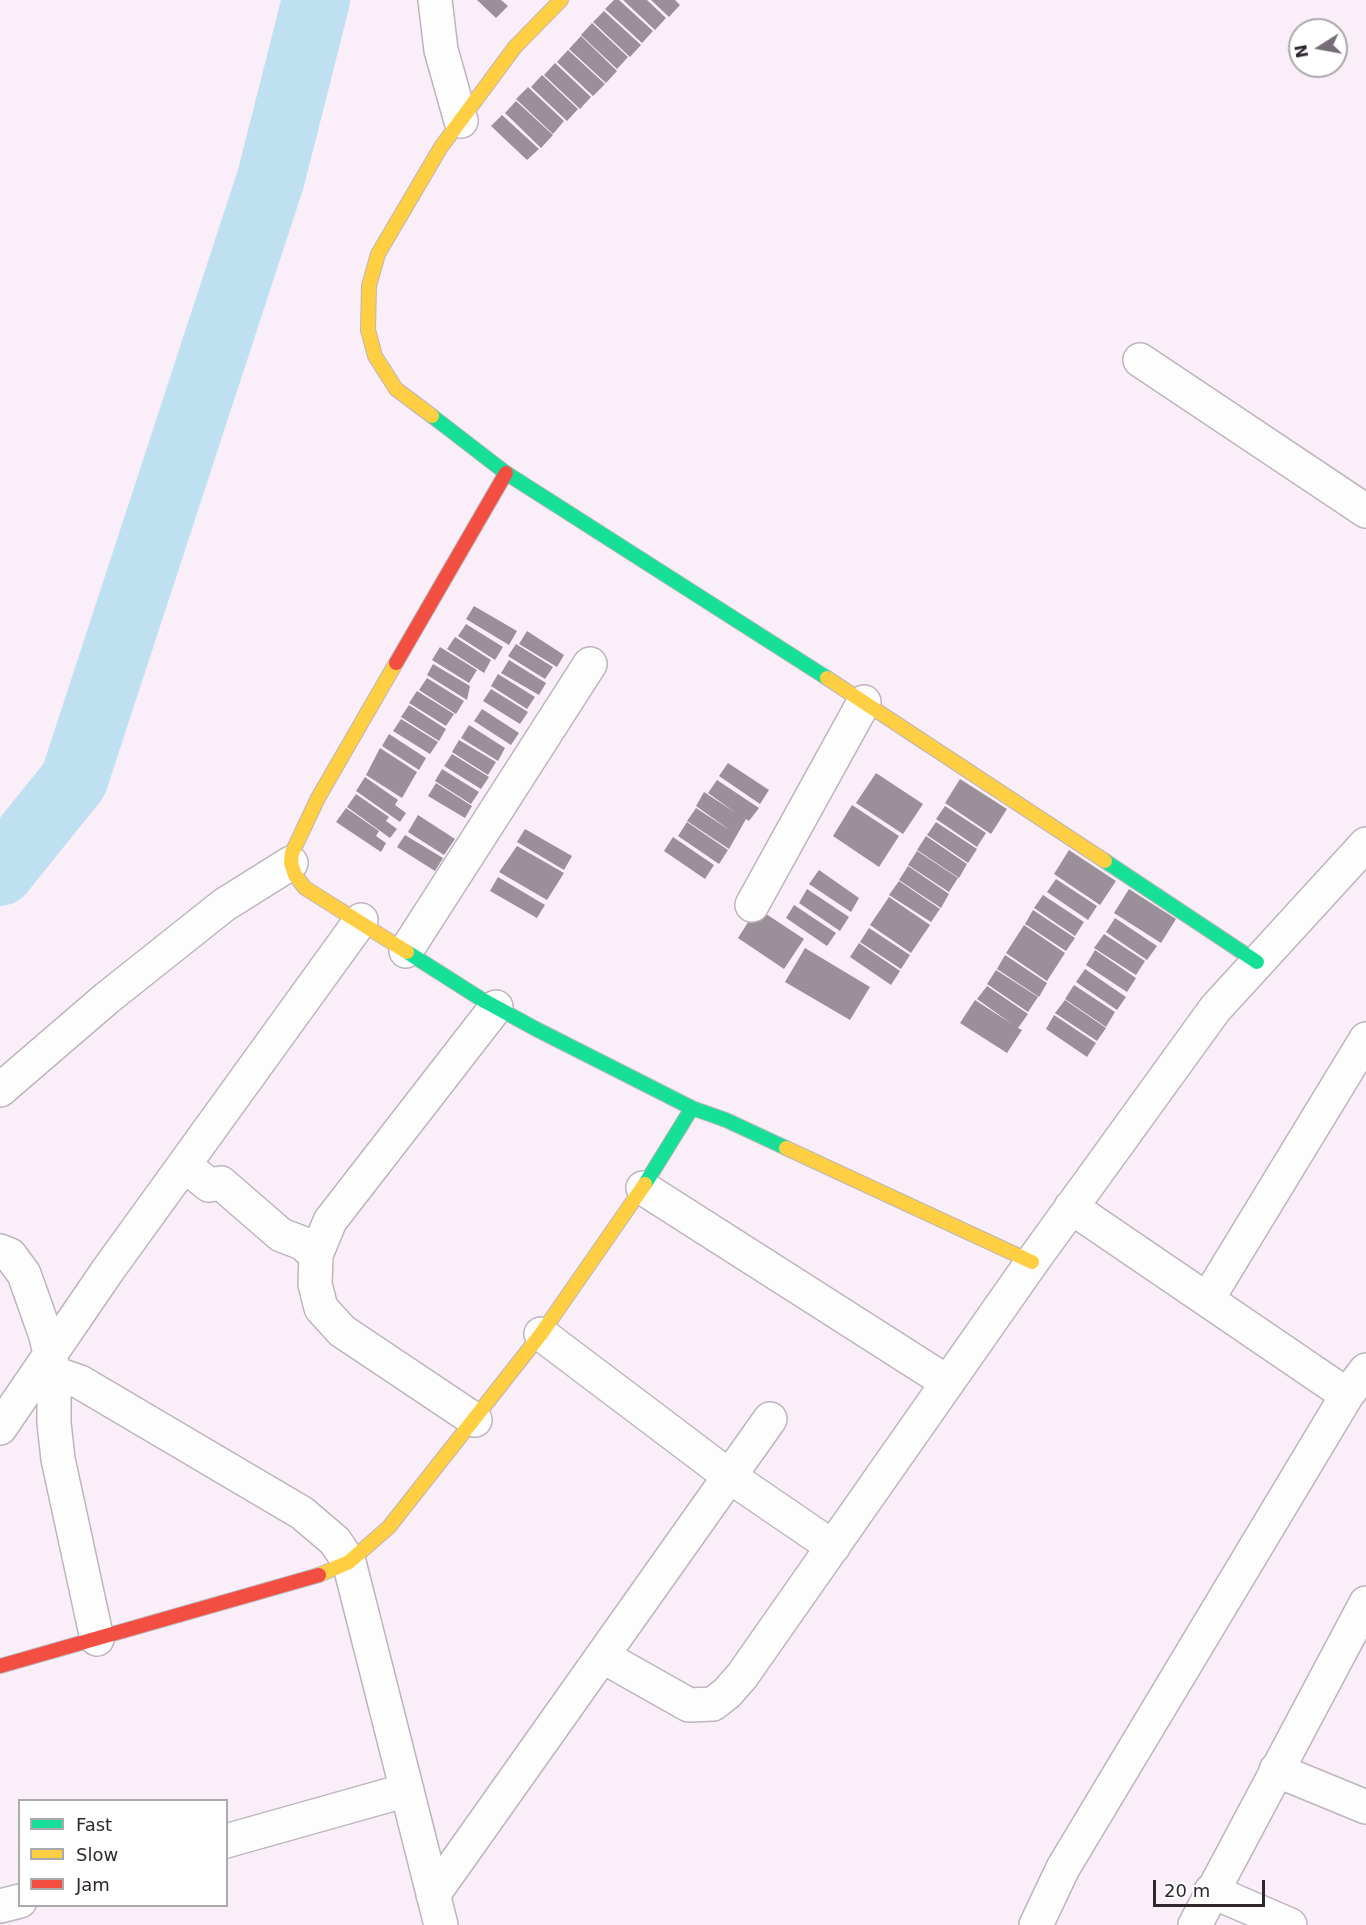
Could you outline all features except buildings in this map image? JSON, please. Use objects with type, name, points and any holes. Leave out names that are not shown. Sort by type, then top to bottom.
[{"type":"street","points":[[435,0],[441,50],[460,121]]},
{"type":"street","points":[[561,0],[515,47],[441,147],[378,254],[369,286],[368,330],[375,356],[396,389],[506,473],[864,702],[1257,962]]},
{"type":"street","points":[[1140,360],[1366,511]]},
{"type":"street","points":[[506,473],[318,798],[292,853],[291,863],[295,875],[305,888],[361,920],[496,1007],[692,1108],[726,1120],[1032,1262]]},
{"type":"street","points":[[406,951],[590,664]]},
{"type":"street","points":[[752,905],[864,702]]},
{"type":"street","points":[[602,1656],[689,1706],[713,1704],[742,1676],[1071,1207],[1215,1009],[1366,844]]},
{"type":"street","points":[[0,1090],[107,998],[224,904],[291,863]]},
{"type":"street","points":[[0,1428],[52,1363],[184,1165],[361,920]]},
{"type":"street","points":[[475,1420],[342,1331],[321,1308],[315,1284],[316,1255],[330,1221],[496,1007]]},
{"type":"street","points":[[1206,1300],[1366,1039]]},
{"type":"street","points":[[0,1666],[314,1577],[349,1562],[389,1527],[541,1335],[643,1188],[692,1108]]},
{"type":"street","points":[[184,1165],[209,1185],[221,1183],[281,1234],[302,1243],[316,1255]]},
{"type":"street","points":[[643,1188],[947,1382]]},
{"type":"street","points":[[1071,1207],[1347,1395]]},
{"type":"street","points":[[0,1251],[10,1256],[24,1274],[37,1308],[52,1363],[53,1414],[58,1459],[97,1639]]},
{"type":"street","points":[[541,1335],[729,1476],[833,1547]]},
{"type":"street","points":[[52,1363],[80,1382],[302,1513],[335,1541],[349,1562],[437,1910]]},
{"type":"street","points":[[1036,1925],[1063,1868],[1347,1395],[1366,1370]]},
{"type":"street","points":[[437,1910],[602,1656],[770,1419]]},
{"type":"street","points":[[1195,1925],[1276,1770],[1357,1640],[1366,1603]]},
{"type":"street","points":[[1276,1770],[1366,1807]]},
{"type":"street","points":[[228,1840],[407,1790]]},
{"type":"street","points":[[1211,1891],[1290,1925]]},
{"type":"street","points":[[0,1906],[18,1902]]},
{"type":"waterway","points":[[0,872],[74,780],[271,178],[316,0]]},
{"type":"traffic: fast","points":[[432,416],[506,473],[827,678]]},
{"type":"traffic: fast","points":[[1105,861],[1257,962]]},
{"type":"traffic: fast","points":[[407,952],[481,999],[536,1029],[692,1108],[726,1120],[786,1148]]},
{"type":"traffic: fast","points":[[645,1184],[692,1108]]},
{"type":"traffic: slow","points":[[432,416],[396,389],[375,356],[368,330],[369,286],[378,254],[441,147],[515,47],[561,0]]},
{"type":"traffic: slow","points":[[396,663],[318,798],[292,853],[291,863],[295,875],[305,888],[407,952]]},
{"type":"traffic: slow","points":[[827,678],[1105,861]]},
{"type":"traffic: slow","points":[[786,1148],[1032,1262]]},
{"type":"traffic: slow","points":[[319,1575],[349,1562],[389,1527],[541,1334],[645,1184]]},
{"type":"traffic: jam","points":[[396,663],[506,473]]},
{"type":"traffic: jam","points":[[0,1666],[319,1575]]}]
